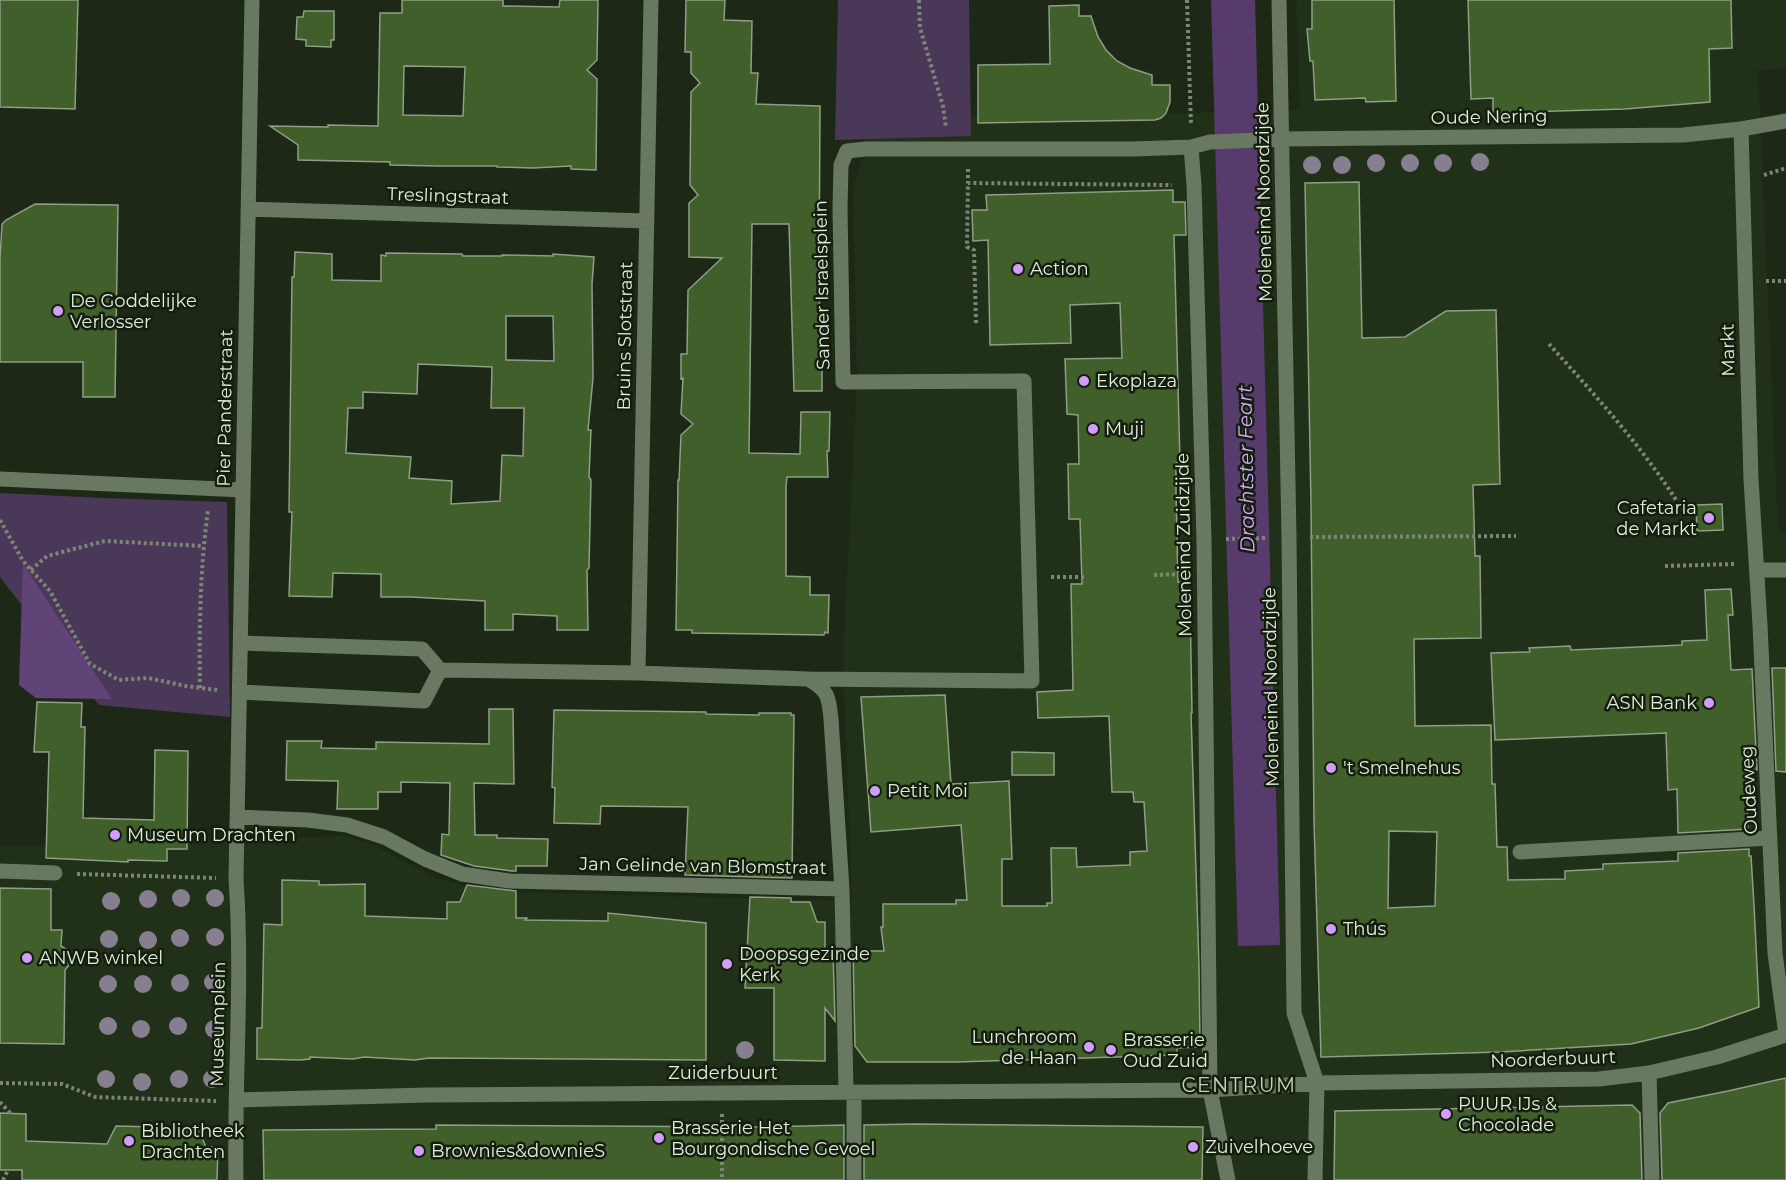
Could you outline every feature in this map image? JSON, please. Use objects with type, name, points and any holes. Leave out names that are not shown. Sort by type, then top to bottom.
[{"type":"street","name":"Pier Panderstraat","points":[[238,817],[252,0]]},
{"type":"street","name":"Bruins Slotstraat","points":[[638,672],[651,0]]},
{"type":"street","name":"Moleneind Noordzijde","points":[[1279,0],[1289,537],[1294,1013],[1317,1083],[1315,1180]]},
{"type":"street","name":"Oude Nering","points":[[1191,147],[1210,142],[1283,139],[1683,135],[1742,129],[1786,121]]},
{"type":"street","name":"Markt","points":[[1742,129],[1751,479],[1757,567]]},
{"type":"street","name":"Sander Israelsplein","points":[[808,679],[1032,681],[1024,381],[843,382],[840,208],[841,165],[847,152],[852,150],[1191,147]]},
{"type":"street","name":"Moleneind Zuidzijde","points":[[1191,147],[1204,540],[1210,1090],[1228,1180]]},
{"type":"street","name":"Treslingstraat","points":[[248,209],[647,221]]},
{"type":"street","points":[[0,479],[243,490]]},
{"type":"street","points":[[1757,567],[1786,570]]},
{"type":"street","name":"Oudeweg","points":[[1757,567],[1775,953],[1786,1035]]},
{"type":"street","points":[[241,644],[422,649],[440,670],[638,672],[808,679]]},
{"type":"street","points":[[240,692],[424,700],[440,670]]},
{"type":"street","name":"Jan Gelinde van Blomstraat","points":[[238,817],[308,820],[347,825],[384,837],[425,859],[462,874],[510,881],[842,889],[829,702],[820,686],[808,679]]},
{"type":"street","name":"Museumplein","points":[[236,1100],[238,817]]},
{"type":"street","points":[[1520,852],[1770,838]]},
{"type":"street","points":[[0,871],[55,873]]},
{"type":"street","points":[[842,889],[854,1180]]},
{"type":"street","name":"Noorderbuurt","points":[[1210,1090],[1317,1083],[1599,1079],[1649,1073],[1717,1057],[1786,1035]]},
{"type":"street","points":[[1649,1073],[1652,1180]]},
{"type":"street","name":"Zuiderbuurt","points":[[236,1100],[428,1095],[1210,1090]]},
{"type":"street","points":[[236,1100],[236,1180]]},
{"type":"path","points":[[919,0],[920,28],[943,106],[948,150]]},
{"type":"path","points":[[1187,0],[1191,147]]},
{"type":"path","points":[[976,323],[974,250],[968,247],[968,183],[1194,185]]},
{"type":"path","points":[[1549,344],[1603,405],[1663,480],[1676,500]]},
{"type":"path","points":[[200,688],[199,626],[203,546],[211,489]]},
{"type":"path","points":[[0,520],[23,561],[50,591],[90,664],[119,680],[148,678],[200,688],[240,692]]},
{"type":"path","points":[[1204,540],[1289,537],[1516,536]]},
{"type":"path","points":[[31,570],[47,556],[105,541],[203,546]]},
{"type":"path","points":[[1665,566],[1757,567]]},
{"type":"path","points":[[1154,575],[1204,573]]},
{"type":"path","points":[[1030,578],[1085,577]]},
{"type":"path","points":[[55,873],[236,879]]},
{"type":"path","name":"Museumplein","points":[[0,1083],[62,1084],[95,1097],[236,1100]]},
{"type":"path","points":[[722,1093],[722,1180]]},
{"type":"path","points":[[0,1102],[10,1113]]},
{"type":"path","points":[[3,1180],[8,1170]]},
{"type":"shaded area","points":[[838,0],[969,0],[971,136],[835,140]]},
{"type":"shaded area","points":[[1296,0],[1786,0],[1786,68],[1758,71],[1778,532],[1786,532],[1786,1180],[0,1180],[0,847],[346,836],[371,844],[439,879],[485,891],[852,901],[843,660],[857,384],[853,187],[863,156],[864,136],[895,120],[1300,110]]},
{"type":"shaded area","points":[[0,493],[227,502],[230,717],[99,705],[0,577]]},
{"type":"shaded area","points":[[23,564],[112,699],[36,698],[19,685]]},
{"type":"water","name":"Drachtster Feart","points":[[1211,0],[1255,0],[1280,945],[1238,946]]},
{"type":"building","points":[[0,0],[78,0],[75,109],[0,107]]},
{"type":"building","points":[[402,0],[503,0],[503,6],[559,7],[560,0],[598,0],[597,60],[587,70],[597,79],[596,170],[571,169],[571,166],[533,168],[390,165],[390,162],[298,160],[298,145],[270,126],[378,126],[380,13],[402,13]],"holes":[[[404,66],[465,67],[463,116],[403,115]]]},
{"type":"building","points":[[686,0],[725,0],[724,20],[752,21],[751,73],[758,73],[756,104],[820,106],[819,281],[820,325],[823,326],[822,391],[794,391],[789,224],[752,224],[749,453],[800,454],[801,412],[830,412],[828,477],[787,477],[786,486],[786,576],[810,577],[810,595],[829,595],[828,633],[825,632],[824,635],[692,633],[692,630],[676,630],[678,480],[681,435],[693,424],[681,414],[683,378],[681,379],[681,354],[687,354],[688,290],[722,258],[689,257],[689,203],[698,195],[690,185],[691,92],[700,83],[691,73],[691,52],[685,52]]},
{"type":"building","points":[[1312,0],[1394,0],[1396,101],[1366,102],[1365,98],[1315,100],[1313,61],[1310,61],[1307,29],[1312,29]]},
{"type":"building","points":[[1468,0],[1731,0],[1732,48],[1709,49],[1710,102],[1625,109],[1493,113],[1493,98],[1471,99]]},
{"type":"building","points":[[1079,5],[1079,16],[1091,16],[1098,37],[1117,61],[1152,75],[1152,85],[1170,85],[1170,102],[1166,113],[1155,120],[978,123],[978,65],[1050,64],[1049,6]]},
{"type":"building","points":[[304,11],[334,11],[334,40],[331,40],[331,47],[306,46],[306,40],[296,39],[297,17],[303,17]]},
{"type":"building","points":[[1359,182],[1362,338],[1405,337],[1446,311],[1496,310],[1500,484],[1473,485],[1475,556],[1480,556],[1481,638],[1414,639],[1415,726],[1491,725],[1492,784],[1495,784],[1497,847],[1507,847],[1508,880],[1565,879],[1565,871],[1603,869],[1603,864],[1678,861],[1678,853],[1749,849],[1759,1007],[1699,1028],[1631,1044],[1501,1052],[1321,1057],[1314,822],[1305,183]],"holes":[[[1389,831],[1437,832],[1435,906],[1388,908]]]},
{"type":"building","points":[[1173,190],[1173,202],[1185,202],[1186,235],[1174,235],[1180,463],[1176,463],[1176,492],[1178,582],[1183,582],[1183,601],[1190,601],[1200,1047],[1177,1048],[1177,1055],[958,1062],[867,1062],[855,1046],[853,951],[884,951],[881,927],[883,927],[883,904],[956,904],[956,900],[967,900],[961,825],[871,832],[861,697],[945,695],[951,784],[1009,781],[1012,859],[1002,859],[1002,906],[1047,906],[1047,903],[1052,903],[1051,848],[1076,848],[1077,867],[1130,865],[1130,852],[1147,851],[1144,802],[1134,802],[1133,792],[1112,792],[1109,716],[1038,718],[1037,692],[1073,690],[1071,584],[1082,584],[1080,519],[1069,519],[1068,464],[1079,464],[1078,415],[1067,414],[1065,359],[1122,358],[1120,303],[1070,305],[1071,343],[990,345],[988,240],[973,241],[972,210],[987,210],[986,195]]},
{"type":"building","name":"De Goddelijke Verlosser","points":[[35,204],[118,205],[115,397],[83,397],[83,362],[0,362],[2,224]]},
{"type":"building","points":[[295,252],[332,254],[332,280],[381,281],[381,255],[386,256],[386,253],[462,254],[463,256],[553,256],[553,254],[594,257],[593,378],[588,430],[591,430],[589,477],[591,480],[589,568],[587,570],[588,630],[557,630],[557,616],[513,614],[513,630],[485,630],[485,601],[381,597],[381,574],[333,573],[332,597],[289,596],[292,512],[289,512],[292,277],[294,277]],"holes":[[[506,316],[553,316],[554,361],[506,360]],[[418,364],[492,367],[491,408],[524,408],[523,456],[502,455],[500,501],[451,504],[452,481],[409,478],[411,457],[346,453],[348,408],[363,408],[363,392],[417,394]]]},
{"type":"building","points":[[1722,504],[1723,530],[1697,531],[1696,505]]},
{"type":"building","points":[[1731,589],[1733,615],[1728,615],[1731,670],[1752,669],[1757,770],[1746,770],[1748,829],[1678,833],[1677,789],[1668,790],[1666,733],[1495,740],[1491,653],[1530,652],[1529,648],[1570,646],[1571,650],[1682,645],[1682,641],[1707,640],[1705,590]]},
{"type":"building","points":[[1772,668],[1786,668],[1786,772],[1776,771]]},
{"type":"building","points":[[37,702],[82,703],[81,727],[85,727],[83,818],[154,820],[155,750],[188,751],[187,849],[167,849],[167,861],[128,860],[128,862],[46,858],[49,752],[34,752]]},
{"type":"building","points":[[489,709],[513,709],[514,784],[474,783],[475,835],[548,839],[547,866],[516,866],[516,871],[511,871],[474,866],[441,855],[442,834],[449,835],[450,783],[401,782],[401,792],[378,792],[378,809],[337,809],[338,781],[286,780],[287,741],[322,741],[321,748],[376,749],[376,742],[489,744]]},
{"type":"building","points":[[554,710],[757,715],[759,713],[791,713],[794,715],[792,878],[685,875],[688,807],[601,806],[600,824],[554,823],[555,788],[552,787]]},
{"type":"building","points":[[1012,752],[1054,753],[1054,775],[1012,775]]},
{"type":"building","points":[[282,880],[319,881],[319,885],[365,884],[365,916],[447,919],[447,902],[460,902],[467,885],[516,891],[516,918],[527,918],[525,920],[608,921],[608,913],[706,923],[706,1060],[429,1058],[415,1060],[364,1057],[353,1059],[310,1057],[310,1059],[300,1060],[257,1059],[257,1028],[262,1028],[264,924],[282,925]]},
{"type":"building","points":[[0,888],[51,889],[51,930],[62,930],[61,946],[69,951],[71,957],[65,970],[64,1044],[0,1043]]},
{"type":"building","points":[[750,897],[791,898],[791,902],[810,902],[817,922],[825,922],[825,951],[833,951],[835,1021],[825,1008],[825,1061],[774,1060],[774,988],[745,988]]},
{"type":"building","points":[[1786,1078],[1786,1180],[1662,1180],[1660,1113],[1668,1103]]},
{"type":"building","points":[[1632,1105],[1640,1113],[1642,1180],[1334,1180],[1335,1111]]},
{"type":"building","points":[[0,1113],[26,1114],[26,1141],[107,1144],[116,1126],[198,1128],[206,1147],[218,1147],[217,1180],[22,1180],[22,1170],[0,1170]]},
{"type":"building","points":[[436,1125],[763,1127],[844,1125],[844,1180],[264,1180],[263,1130],[436,1129]]},
{"type":"building","points":[[864,1125],[1203,1127],[1202,1180],[864,1180]]},
{"type":"place","name":"Action","points":[[1018,269]]},
{"type":"place","name":"De Goddelijke Verlosser","points":[[58,311]]},
{"type":"place","name":"Ekoplaza","points":[[1084,381]]},
{"type":"place","name":"Muji","points":[[1093,429]]},
{"type":"place","name":"Cafetaria de Markt","points":[[1709,518]]},
{"type":"place","name":"ASN Bank","points":[[1709,703]]},
{"type":"place","name":"'t Smelnehus","points":[[1331,768]]},
{"type":"place","name":"Petit Moi","points":[[875,791]]},
{"type":"place","name":"Museum Drachten","points":[[115,835]]},
{"type":"place","name":"Thús","points":[[1331,929]]},
{"type":"place","name":"ANWB winkel","points":[[27,958]]},
{"type":"place","name":"Doopsgezinde Kerk","points":[[727,964]]},
{"type":"place","name":"Lunchroom de Haan","points":[[1089,1047]]},
{"type":"place","name":"Brasserie Oud Zuid","points":[[1111,1050]]},
{"type":"place","name":"PUUR IJs & Chocolade","points":[[1446,1114]]},
{"type":"place","name":"Brasserie Het Bourgondische Gevoel","points":[[659,1138]]},
{"type":"place","name":"Bibliotheek Drachten","points":[[129,1141]]},
{"type":"place","name":"Zuivelhoeve","points":[[1193,1147]]},
{"type":"place","name":"Brownies&downieS","points":[[419,1151]]},
{"type":"district","name":"CENTRUM","points":[[1239,1085]]}]
